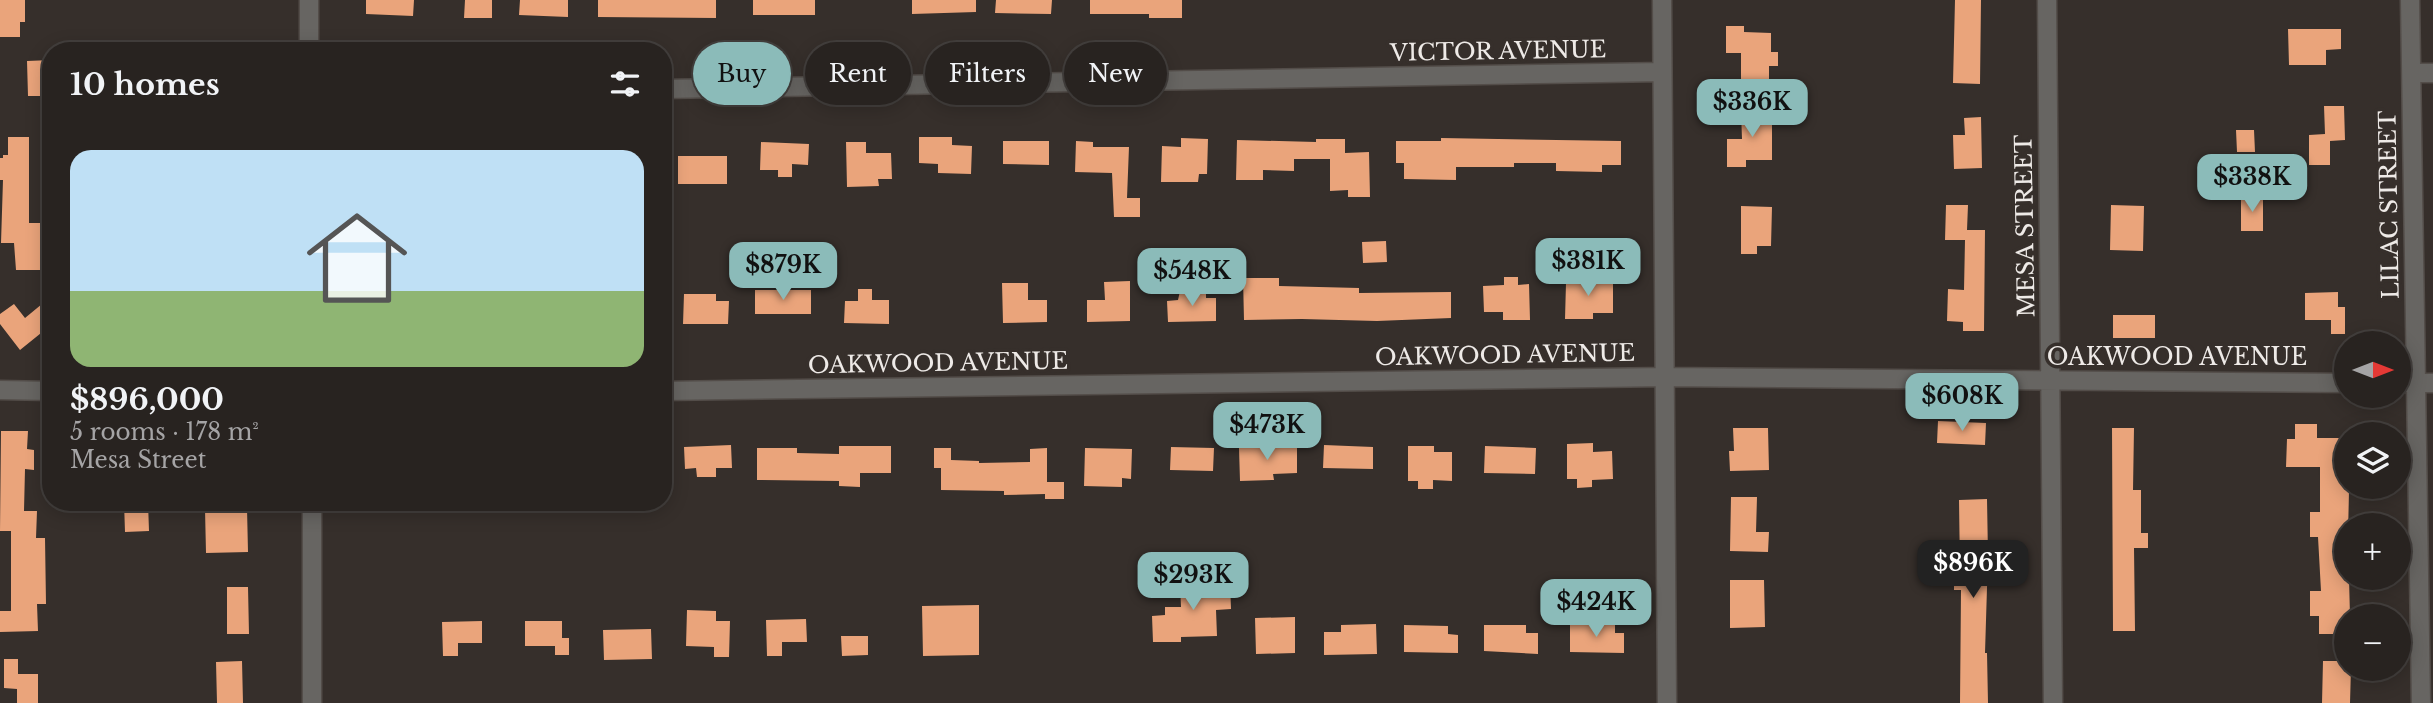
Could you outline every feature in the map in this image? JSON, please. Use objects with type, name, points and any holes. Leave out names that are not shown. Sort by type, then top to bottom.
[{"type":"street","points":[[309,0],[309,42]]},
{"type":"street","points":[[1662,0],[1667,703]]},
{"type":"street","name":"MESA STREET","points":[[2047,0],[2053,703]]},
{"type":"street","name":"LILAC STREET","points":[[2410,0],[2420,703]]},
{"type":"street","name":"VICTOR AVENUE","points":[[672,89],[1662,72]]},
{"type":"street","points":[[2412,73],[2433,73]]},
{"type":"street","name":"OAKWOOD AVENUE","points":[[672,391],[1665,377],[2334,383]]},
{"type":"street","points":[[0,390],[42,391]]},
{"type":"street","points":[[312,511],[312,703]]},
{"type":"building","points":[[0,0],[25,0],[25,22],[20,22],[20,37],[0,37]]},
{"type":"building","points":[[366,0],[414,0],[413,16],[366,14]]},
{"type":"building","points":[[465,0],[492,0],[492,18],[464,18]]},
{"type":"building","points":[[520,0],[568,0],[568,17],[519,15]]},
{"type":"building","points":[[598,0],[716,0],[716,18],[598,17]]},
{"type":"building","points":[[753,0],[815,0],[815,15],[753,15]]},
{"type":"building","points":[[912,0],[976,0],[976,12],[912,14]]},
{"type":"building","points":[[996,0],[1052,0],[1051,14],[995,13]]},
{"type":"building","points":[[1090,0],[1182,0],[1182,18],[1149,18],[1149,14],[1090,14]]},
{"type":"building","points":[[1955,0],[1981,0],[1980,84],[1953,83]]},
{"type":"building","points":[[1726,26],[1744,26],[1744,32],[1771,33],[1771,52],[1778,52],[1778,66],[1769,66],[1769,82],[1741,82],[1741,53],[1726,53]]},
{"type":"building","points":[[2288,29],[2341,29],[2341,49],[2326,50],[2326,65],[2289,65]]},
{"type":"building","points":[[42,60],[42,96],[28,96],[27,61]]},
{"type":"building","points":[[2324,106],[2344,106],[2345,140],[2330,141],[2330,165],[2309,165],[2309,135],[2325,134]]},
{"type":"building","points":[[1772,110],[1772,160],[1746,160],[1746,167],[1727,167],[1727,139],[1742,139],[1741,111]]},
{"type":"building","points":[[1981,117],[1982,168],[1954,169],[1953,135],[1965,135],[1964,118]]},
{"type":"building","points":[[2236,130],[2254,130],[2255,152],[2237,152]]},
{"type":"building","points":[[8,137],[29,137],[29,223],[42,223],[42,270],[16,270],[14,243],[1,243],[3,180],[0,180],[0,158],[8,155]]},
{"type":"building","points":[[919,137],[952,137],[952,145],[972,146],[971,174],[938,173],[938,164],[919,163]]},
{"type":"building","points":[[1181,138],[1208,139],[1207,174],[1199,174],[1198,182],[1161,182],[1162,146],[1181,147]]},
{"type":"building","points":[[1441,138],[1621,141],[1621,165],[1602,165],[1602,172],[1556,171],[1556,163],[1514,163],[1514,167],[1456,167],[1456,180],[1404,179],[1404,163],[1396,163],[1396,141],[1441,141]]},
{"type":"building","points":[[1316,139],[1345,139],[1345,153],[1369,152],[1370,197],[1348,197],[1348,190],[1330,191],[1330,159],[1294,159],[1294,171],[1263,170],[1263,180],[1236,180],[1237,140],[1316,142]]},
{"type":"building","points":[[1003,141],[1049,141],[1049,165],[1003,164]]},
{"type":"building","points":[[1076,141],[1093,142],[1093,147],[1129,147],[1127,198],[1140,198],[1140,217],[1114,217],[1112,173],[1075,172]]},
{"type":"building","points":[[761,142],[809,144],[808,165],[792,164],[792,177],[778,177],[778,170],[760,170]]},
{"type":"building","points":[[846,142],[866,142],[866,153],[891,153],[892,179],[878,179],[879,186],[847,187]]},
{"type":"building","points":[[678,156],[727,156],[727,184],[678,184]]},
{"type":"building","points":[[2241,198],[2263,198],[2263,231],[2241,231]]},
{"type":"building","points":[[1946,205],[1968,205],[1967,230],[1985,230],[1984,331],[1963,331],[1963,322],[1947,321],[1948,289],[1964,290],[1965,240],[1945,240]]},
{"type":"building","points":[[2111,205],[2144,206],[2143,251],[2110,250]]},
{"type":"building","points":[[1741,206],[1772,207],[1771,246],[1757,246],[1757,254],[1741,254]]},
{"type":"building","points":[[1386,241],[1387,262],[1363,263],[1362,242]]},
{"type":"building","points":[[1575,275],[1590,275],[1590,283],[1613,283],[1613,313],[1593,313],[1593,319],[1565,319],[1566,283],[1575,283]]},
{"type":"building","points":[[1504,277],[1518,277],[1518,285],[1529,284],[1530,320],[1503,320],[1503,312],[1484,312],[1483,286],[1504,285]]},
{"type":"building","points":[[1243,278],[1279,278],[1279,286],[1359,288],[1359,293],[1451,292],[1451,318],[1377,321],[1244,320]]},
{"type":"building","points":[[1130,281],[1130,321],[1087,322],[1087,300],[1105,300],[1104,282]]},
{"type":"building","points":[[1002,283],[1028,283],[1028,300],[1047,300],[1047,322],[1003,323]]},
{"type":"building","points":[[858,289],[872,289],[872,300],[889,300],[889,324],[844,323],[845,301],[858,301]]},
{"type":"building","points":[[755,290],[811,290],[811,314],[755,314]]},
{"type":"building","points":[[1180,291],[1206,291],[1206,298],[1216,298],[1216,321],[1168,322],[1167,301],[1178,300]]},
{"type":"building","points":[[2338,292],[2338,307],[2345,307],[2345,331],[2334,331],[2334,334],[2331,334],[2331,320],[2305,320],[2305,293]]},
{"type":"building","points":[[684,294],[716,294],[716,301],[729,301],[728,324],[683,324]]},
{"type":"building","points":[[14,304],[25,318],[42,304],[42,332],[20,350],[0,324],[0,314]]},
{"type":"building","points":[[2113,315],[2155,315],[2155,338],[2113,338]]},
{"type":"building","points":[[1938,421],[1986,423],[1985,445],[1937,443]]},
{"type":"building","points":[[2295,424],[2317,424],[2317,438],[2334,438],[2334,499],[2349,499],[2348,513],[2334,513],[2334,590],[2349,590],[2350,604],[2334,604],[2334,634],[2319,634],[2319,616],[2310,616],[2310,591],[2321,591],[2318,537],[2310,537],[2310,512],[2320,512],[2320,467],[2286,467],[2287,439],[2295,439]]},
{"type":"building","points":[[1733,428],[1768,428],[1769,470],[1730,471],[1729,451],[1734,451]]},
{"type":"building","points":[[2112,428],[2134,428],[2133,490],[2141,490],[2141,533],[2148,533],[2148,548],[2134,548],[2135,631],[2113,631]]},
{"type":"building","points":[[1,431],[28,431],[27,449],[34,450],[34,470],[25,469],[24,511],[37,511],[36,538],[45,538],[46,604],[37,604],[38,631],[0,632],[0,611],[11,611],[11,531],[0,531]]},
{"type":"building","points":[[1593,443],[1593,452],[1612,451],[1613,479],[1592,480],[1592,487],[1577,488],[1577,479],[1567,479],[1567,444]]},
{"type":"building","points":[[731,445],[732,468],[716,468],[716,477],[697,477],[696,468],[685,469],[684,447]]},
{"type":"building","points":[[1324,445],[1373,447],[1373,469],[1323,468]]},
{"type":"building","points":[[839,446],[891,446],[891,473],[860,473],[860,487],[839,486],[839,481],[757,480],[757,448],[797,448],[797,453],[839,454]]},
{"type":"building","points":[[1297,446],[1297,473],[1273,474],[1274,480],[1240,481],[1239,448]]},
{"type":"building","points":[[1408,446],[1434,446],[1434,452],[1452,452],[1452,481],[1433,480],[1433,489],[1418,489],[1418,481],[1408,481]]},
{"type":"building","points":[[1485,446],[1536,448],[1535,474],[1484,473]]},
{"type":"building","points":[[1171,447],[1214,448],[1213,471],[1170,470]]},
{"type":"building","points":[[934,448],[951,448],[951,460],[979,463],[1030,462],[1030,449],[1047,448],[1047,482],[1064,482],[1064,499],[1045,499],[1045,494],[1004,495],[1004,491],[941,490],[941,468],[934,468]]},
{"type":"building","points":[[1085,448],[1132,449],[1131,479],[1122,478],[1122,487],[1084,486]]},
{"type":"building","points":[[1731,497],[1757,497],[1756,532],[1769,532],[1768,552],[1730,551]]},
{"type":"building","points":[[1987,499],[1985,653],[1988,703],[1960,703],[1961,590],[1954,590],[1954,571],[1960,571],[1959,500]]},
{"type":"building","points":[[124,511],[148,511],[149,531],[125,532]]},
{"type":"building","points":[[205,511],[247,511],[248,552],[206,553]]},
{"type":"building","points":[[1730,580],[1764,580],[1765,627],[1730,628]]},
{"type":"building","points":[[1230,581],[1231,609],[1216,610],[1217,636],[1181,637],[1181,642],[1153,642],[1152,616],[1165,615],[1165,607],[1181,607],[1180,583]]},
{"type":"building","points":[[227,587],[248,587],[249,634],[227,634]]},
{"type":"building","points":[[979,605],[979,655],[923,656],[922,606]]},
{"type":"building","points":[[687,610],[716,611],[716,621],[730,621],[729,657],[714,657],[714,647],[686,646]]},
{"type":"building","points":[[1295,617],[1295,653],[1256,654],[1255,618]]},
{"type":"building","points":[[806,619],[807,642],[782,642],[782,656],[767,656],[766,620]]},
{"type":"building","points":[[482,621],[482,643],[458,643],[458,656],[443,656],[442,622]]},
{"type":"building","points":[[525,621],[562,621],[562,638],[569,638],[569,655],[555,655],[555,646],[525,646]]},
{"type":"building","points":[[1376,624],[1377,654],[1324,655],[1324,632],[1341,632],[1341,625]]},
{"type":"building","points":[[1570,624],[1615,625],[1615,633],[1624,633],[1624,653],[1570,652]]},
{"type":"building","points":[[1404,625],[1448,626],[1448,634],[1458,635],[1458,653],[1404,652]]},
{"type":"building","points":[[1484,625],[1526,625],[1526,633],[1538,633],[1538,654],[1484,651]]},
{"type":"building","points":[[651,629],[652,659],[604,660],[603,630]]},
{"type":"building","points":[[841,636],[868,636],[868,655],[842,656]]},
{"type":"building","points":[[4,659],[18,659],[18,674],[38,674],[38,703],[17,703],[17,689],[4,688]]},
{"type":"building","points":[[242,661],[243,703],[217,703],[216,662]]},
{"type":"building","points":[[2323,661],[2334,661],[2334,681],[2351,681],[2350,703],[2322,703]]}]
